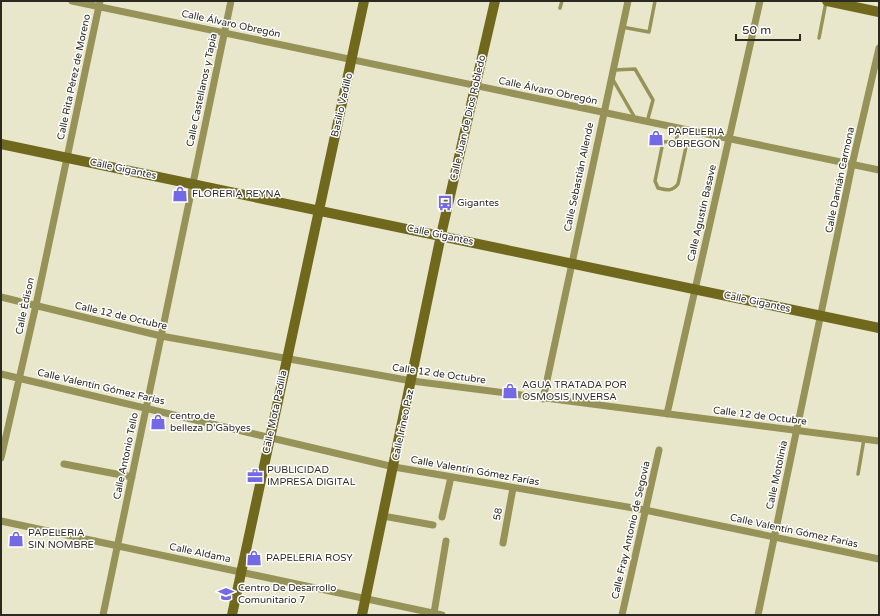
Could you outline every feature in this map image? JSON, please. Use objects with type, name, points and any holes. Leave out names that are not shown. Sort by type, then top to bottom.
[{"type":"street","name":"Calle Álvaro Obregón","points":[[72,1],[99,4],[352,60],[879,170]]},
{"type":"street","name":"Calle Castellanos y Tapia","points":[[192,184],[231,1]]},
{"type":"street","name":"Basilio Vadillo","points":[[318,210],[364,1]]},
{"type":"street","name":"Calle Juan de Dios Robledo","points":[[441,235],[495,1]]},
{"type":"street","name":"Calle Sebastián Allende","points":[[543,399],[570,264],[628,1]]},
{"type":"street","name":"Calle Agustín Basave","points":[[694,290],[760,1]]},
{"type":"street","points":[[827,1],[879,12]]},
{"type":"street","name":"Calle Rita Pérez de Moreno","points":[[67,158],[99,4]]},
{"type":"street","name":"Calle Damián Carmona","points":[[822,316],[852,165],[879,48]]},
{"type":"street","name":"Calle Gigantes","points":[[1,144],[879,328]]},
{"type":"street","name":"Calle Édison","points":[[1,458],[36,305],[67,158]]},
{"type":"street","name":"Calle Antonio Tello","points":[[103,615],[192,184]]},
{"type":"street","name":"Calle Mota Padilla","points":[[232,615],[318,210]]},
{"type":"street","name":"Calle Irineo Paz","points":[[362,615],[412,381],[441,235]]},
{"type":"street","points":[[667,414],[694,290]]},
{"type":"street","name":"Calle 12 de Octubre","points":[[1,296],[161,336],[412,381],[879,441]]},
{"type":"street","name":"Calle Motolinía","points":[[758,615],[822,316]]},
{"type":"street","name":"Calle Valentín Gómez Farías","points":[[1,374],[394,467],[645,510],[879,559]]},
{"type":"street","name":"Calle Fray Antonio de Segovia","points":[[622,615],[659,450]]},
{"type":"street","points":[[64,464],[132,477]]},
{"type":"street","points":[[442,517],[450,477]]},
{"type":"street","name":"58","points":[[503,543],[513,488]]},
{"type":"street","points":[[383,516],[433,526]]},
{"type":"street","name":"Calle Aldama","points":[[1,521],[442,615]]},
{"type":"street","points":[[434,613],[446,541]]},
{"type":"lane","points":[[560,8],[562,1]]},
{"type":"lane","points":[[622,27],[649,32],[655,1]]},
{"type":"lane","points":[[819,38],[827,1]]},
{"type":"lane","points":[[613,70],[635,69],[653,100],[647,122]]},
{"type":"lane","points":[[612,77],[636,119]]},
{"type":"lane","points":[[676,141],[679,128]]},
{"type":"lane","points":[[676,141],[686,147],[678,184],[675,188],[669,190],[658,188],[655,181],[663,142],[676,141]]},
{"type":"lane","points":[[858,474],[864,440]]},
{"type":"place","name":"PAPELERIA OBREGON","points":[[656,138]]},
{"type":"place","name":"FLORERIA REYNA","points":[[180,194]]},
{"type":"place","name":"Gigantes","points":[[445,203]]},
{"type":"place","name":"AGUA TRATADA POR OSMOSIS INVERSA","points":[[510,391]]},
{"type":"place","name":"centro de belleza D'Gabyes","points":[[158,422]]},
{"type":"place","name":"PUBLICIDAD IMPRESA DIGITAL","points":[[255,476]]},
{"type":"place","name":"PAPELERIA SIN NOMBRE","points":[[16,539]]},
{"type":"place","name":"PAPELERIA ROSY","points":[[254,558]]},
{"type":"place","name":"Centro De Desarrollo Comunitario 7","points":[[226,594]]}]
